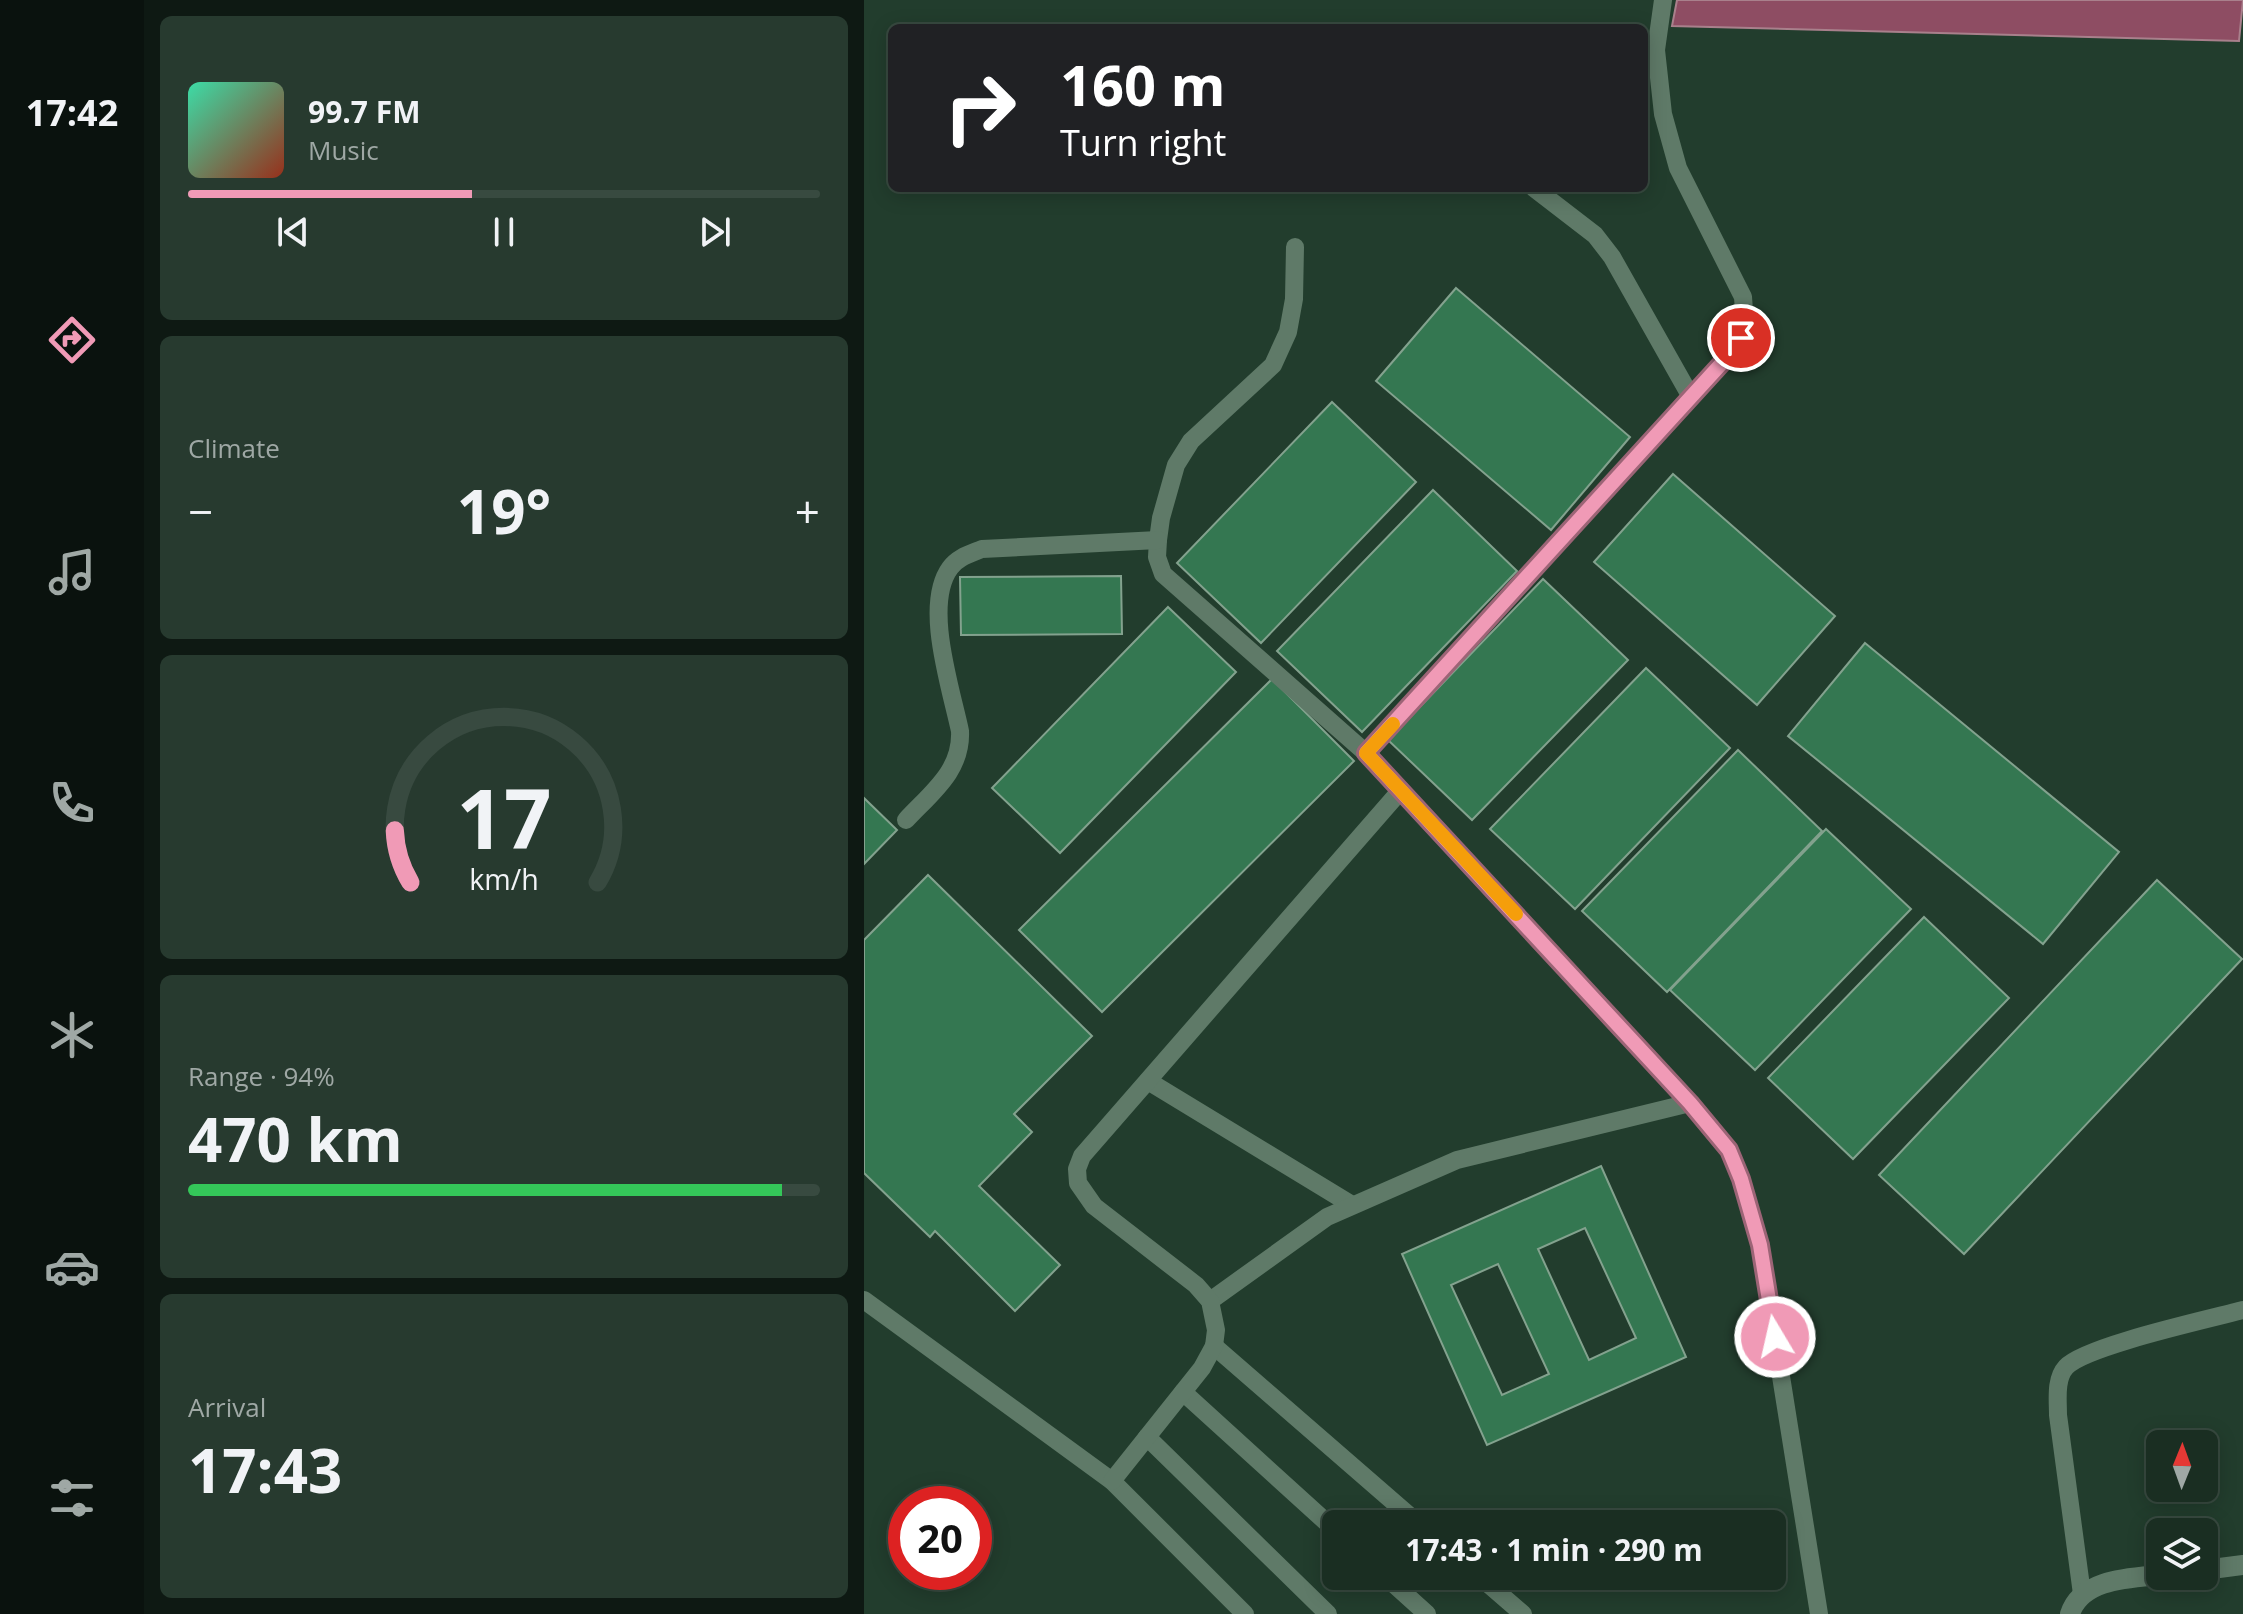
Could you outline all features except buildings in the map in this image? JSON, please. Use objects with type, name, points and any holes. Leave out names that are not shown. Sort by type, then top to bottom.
[{"type":"street","points":[[2218,1568],[2243,1565]]},
{"type":"street","points":[[2070,1614],[2082,1594],[2125,1579],[2146,1577]]},
{"type":"lane","points":[[1366,753],[1732,352],[1741,338],[1745,311],[1737,281],[1678,168],[1663,114],[1656,50],[1663,0]]},
{"type":"lane","points":[[1539,192],[1595,235],[1612,257],[1691,397]]},
{"type":"lane","points":[[1295,247],[1294,299],[1288,332],[1273,365],[1191,441],[1176,465],[1158,540],[1157,557],[1163,574],[1366,753],[1690,1103],[1729,1150],[1741,1179],[1760,1245],[1819,1614]]},
{"type":"lane","points":[[906,820],[952,771],[961,746],[937,601],[950,568],[961,557],[982,549],[1158,540]]},
{"type":"lane","points":[[1112,1481],[1202,1368],[1214,1346],[1216,1330],[1210,1301],[1196,1285],[1094,1206],[1078,1183],[1077,1169],[1082,1156],[1401,790]]},
{"type":"lane","points":[[1148,1081],[1352,1205]]},
{"type":"lane","points":[[1210,1301],[1327,1217],[1457,1160],[1690,1103]]},
{"type":"lane","points":[[864,1300],[1112,1481],[1245,1614]]},
{"type":"lane","points":[[2082,1594],[2058,1415],[2058,1387],[2066,1367],[2096,1350],[2243,1310]]},
{"type":"lane","points":[[1214,1346],[1403,1510]]},
{"type":"lane","points":[[1183,1392],[1322,1518]]},
{"type":"lane","points":[[1147,1437],[1328,1614]]},
{"type":"lane","points":[[1400,1590],[1427,1614]]},
{"type":"lane","points":[[1495,1590],[1523,1614]]},
{"type":"shaded area","points":[[1677,0],[2243,0],[2239,41],[1672,26]]},
{"type":"slow traffic","points":[[1393,724],[1366,753],[1516,914]]},
{"type":"route","points":[[1741,338],[1732,352],[1366,753],[1690,1103],[1729,1150],[1741,1179],[1760,1245],[1775,1337]]}]
